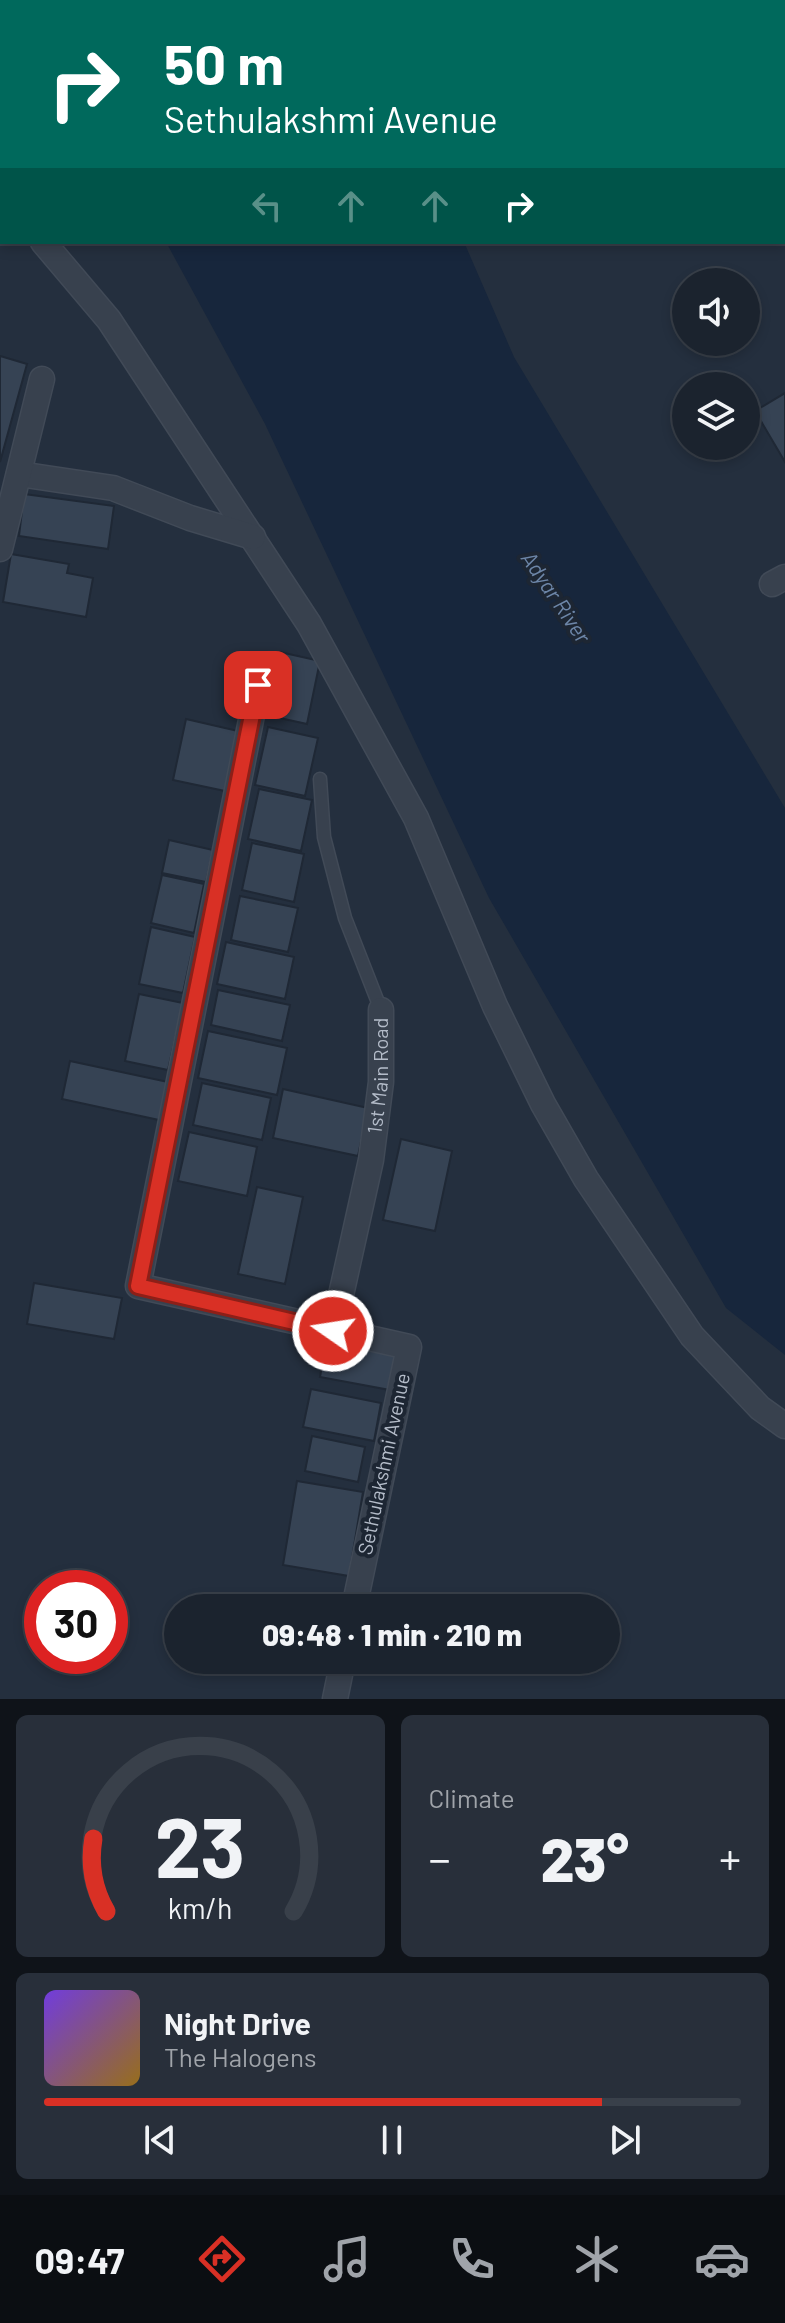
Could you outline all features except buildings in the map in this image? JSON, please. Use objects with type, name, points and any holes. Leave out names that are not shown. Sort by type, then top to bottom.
[{"type":"street","points":[[45,244],[109,320],[309,624],[416,818],[495,1006],[543,1104],[586,1179],[692,1336],[760,1408],[785,1426]]},
{"type":"street","points":[[0,549],[42,379]]},
{"type":"street","points":[[19,474],[113,488],[190,518],[253,537]]},
{"type":"street","name":"Sethulakshmi Avenue","points":[[258,685],[138,1286],[409,1347],[357,1594]]},
{"type":"street","name":"1st Main Road","points":[[333,1331],[371,1160],[381,1082],[381,1010]]},
{"type":"street","points":[[335,1699],[340,1674]]},
{"type":"lane","name":"1st Main Road","points":[[320,779],[324,837],[345,918],[381,1010]]},
{"type":"water","name":"Adyar River","points":[[167,244],[465,244],[514,357],[785,808],[785,1355],[726,1308],[489,898],[265,424]]},
{"type":"route","points":[[258,685],[138,1286],[333,1331]]}]
